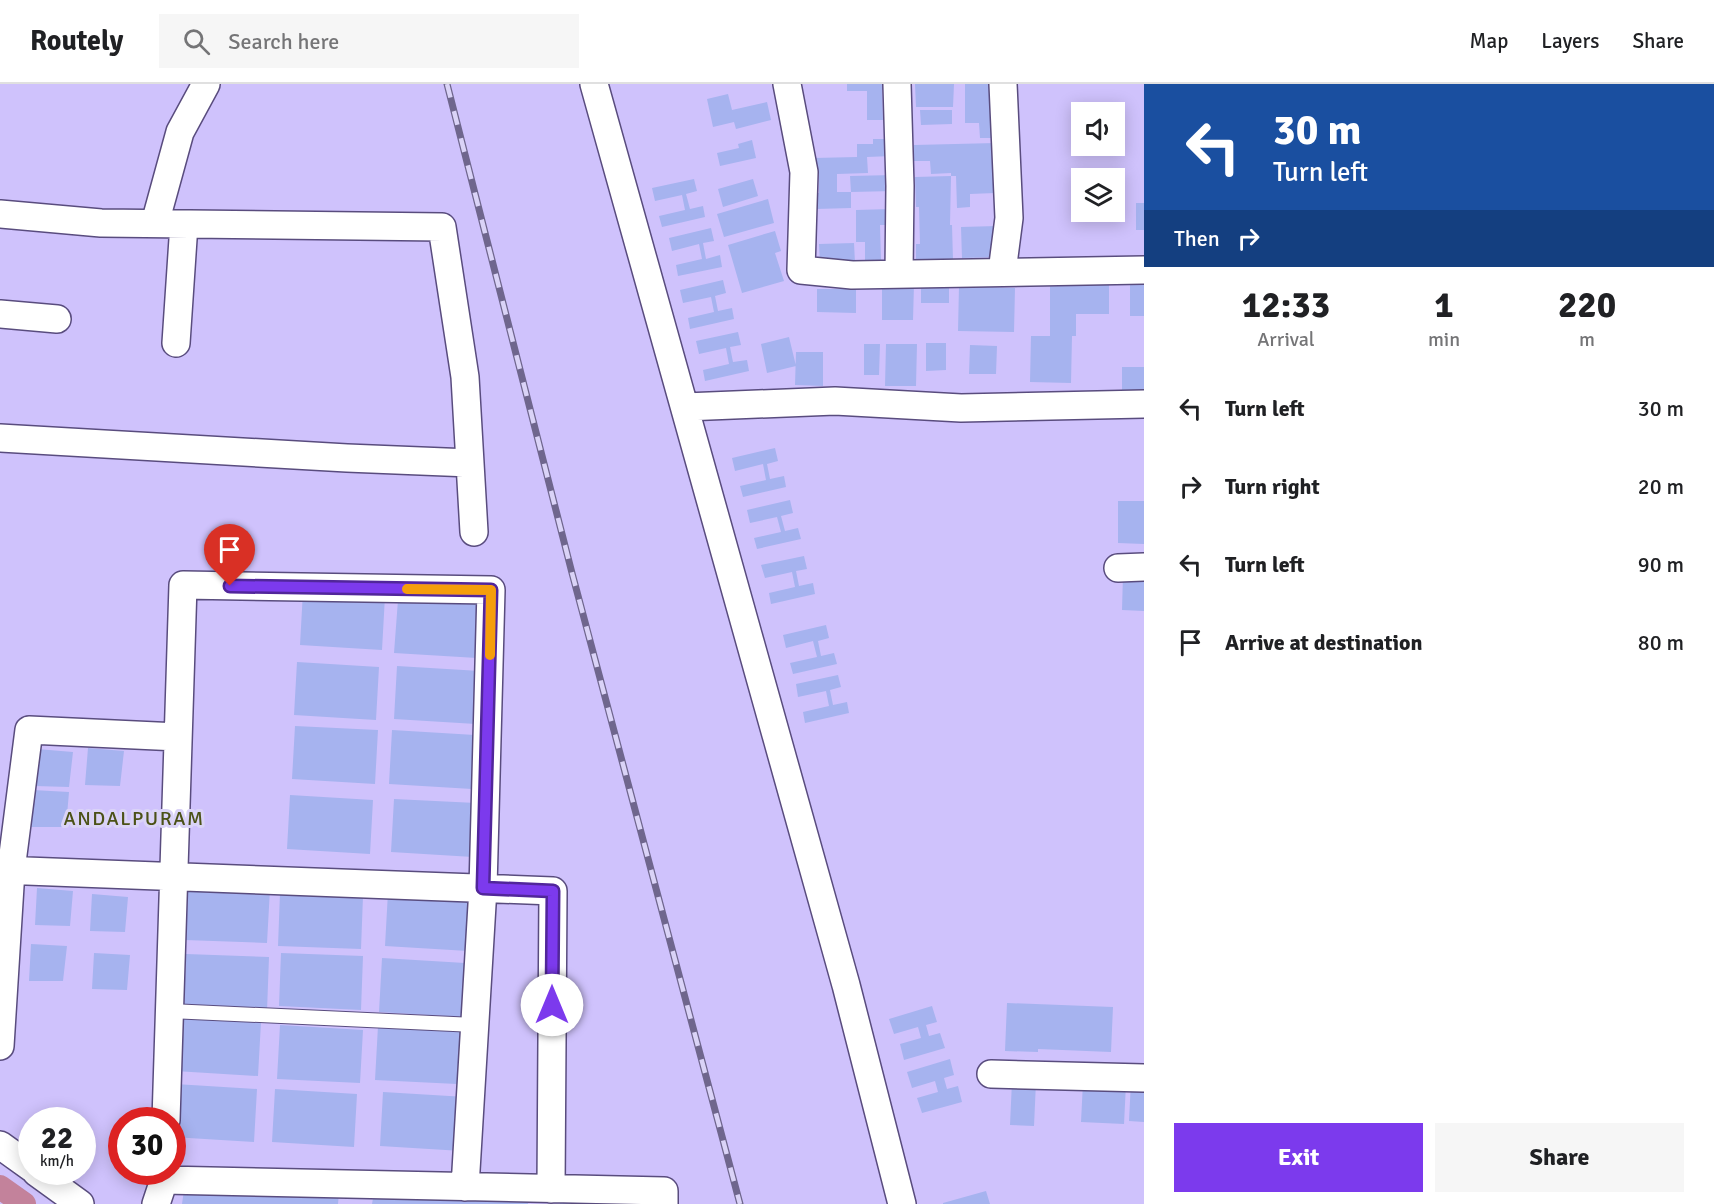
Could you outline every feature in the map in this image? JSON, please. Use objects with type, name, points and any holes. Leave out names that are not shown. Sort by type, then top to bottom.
[{"type":"street","points":[[155,223],[180,132],[206,84]]},
{"type":"street","points":[[594,84],[846,985],[902,1204]]},
{"type":"street","points":[[787,84],[804,172],[801,270],[852,275],[1144,270]]},
{"type":"street","points":[[897,84],[900,186],[899,273]]},
{"type":"street","points":[[1002,272],[1009,219],[1003,84]]},
{"type":"street","points":[[0,214],[101,223],[442,227],[465,377],[474,531]]},
{"type":"street","points":[[176,343],[184,224]]},
{"type":"street","points":[[0,314],[57,320]]},
{"type":"street","points":[[685,407],[835,401],[961,408],[1144,404]]},
{"type":"street","points":[[0,438],[470,463]]},
{"type":"street","points":[[166,1107],[183,585],[491,590],[483,888],[465,1187]]},
{"type":"street","points":[[0,1046],[5,870],[29,730],[178,737]]},
{"type":"street","points":[[5,870],[553,891],[551,1189]]},
{"type":"street","points":[[991,1074],[1144,1078]]},
{"type":"street","points":[[0,1145],[18,1158]]},
{"type":"street","points":[[54,1185],[80,1204]]},
{"type":"street","points":[[161,1185],[664,1191],[664,1204]]},
{"type":"lane","points":[[170,1011],[475,1025]]},
{"type":"building","points":[[847,84],[892,84],[892,90],[882,90],[883,120],[867,120],[867,91],[847,91]]},
{"type":"building","points":[[915,84],[954,84],[953,107],[916,107]]},
{"type":"building","points":[[965,84],[996,84],[997,138],[980,138],[979,123],[965,123]]},
{"type":"building","points":[[728,94],[732,110],[767,102],[771,120],[736,129],[734,122],[713,127],[707,99]]},
{"type":"building","points":[[920,110],[952,110],[952,124],[921,125]]},
{"type":"building","points":[[873,139],[891,139],[892,156],[867,157],[868,173],[837,174],[837,192],[851,192],[851,208],[816,209],[815,193],[819,193],[819,174],[814,174],[814,158],[857,157],[857,144],[873,144]]},
{"type":"building","points":[[752,140],[756,158],[720,166],[717,153],[739,148],[738,144]]},
{"type":"building","points":[[996,143],[995,193],[970,194],[970,207],[957,208],[956,176],[951,176],[951,173],[931,174],[930,161],[914,161],[914,145]]},
{"type":"building","points":[[894,175],[894,191],[851,192],[850,176]]},
{"type":"building","points":[[951,176],[950,225],[952,225],[953,260],[916,261],[916,244],[920,244],[915,177]]},
{"type":"building","points":[[694,179],[697,191],[686,194],[690,209],[703,206],[705,217],[662,227],[659,216],[685,210],[682,195],[655,201],[652,188]]},
{"type":"building","points":[[753,179],[758,196],[723,207],[718,189]]},
{"type":"building","points":[[768,199],[774,223],[724,237],[717,214]]},
{"type":"building","points":[[1136,203],[1144,203],[1144,230],[1136,230]]},
{"type":"building","points":[[891,209],[891,225],[880,225],[881,260],[865,260],[865,242],[856,242],[856,210]]},
{"type":"building","points":[[997,226],[998,257],[962,258],[961,227]]},
{"type":"building","points":[[711,228],[714,241],[703,243],[706,259],[720,255],[722,267],[678,276],[676,265],[702,259],[699,244],[672,251],[669,238]]},
{"type":"building","points":[[775,231],[781,251],[775,253],[784,281],[742,293],[728,245]]},
{"type":"building","points":[[854,243],[855,263],[820,263],[819,244]]},
{"type":"building","points":[[723,280],[726,293],[715,296],[718,311],[732,308],[734,319],[690,329],[688,318],[714,312],[711,297],[683,303],[680,290]]},
{"type":"building","points":[[1130,283],[1144,283],[1144,316],[1130,316]]},
{"type":"building","points":[[882,284],[914,284],[913,320],[882,320]]},
{"type":"building","points":[[1050,284],[1109,285],[1109,314],[1076,314],[1076,336],[1072,336],[1071,383],[1030,382],[1031,336],[1050,336]]},
{"type":"building","points":[[921,286],[949,286],[949,303],[921,303]]},
{"type":"building","points":[[959,286],[1015,288],[1014,332],[958,331]]},
{"type":"building","points":[[817,289],[856,289],[856,313],[817,312]]},
{"type":"building","points":[[738,332],[741,345],[730,347],[733,362],[747,360],[749,371],[705,381],[703,370],[729,364],[726,348],[699,354],[696,341]]},
{"type":"building","points":[[789,337],[796,366],[767,373],[761,344]]},
{"type":"building","points":[[926,343],[946,343],[946,370],[926,371]]},
{"type":"building","points":[[864,344],[880,344],[879,375],[864,375]]},
{"type":"building","points":[[886,344],[917,344],[916,386],[885,386]]},
{"type":"building","points":[[970,345],[997,346],[996,374],[969,374]]},
{"type":"building","points":[[796,352],[823,352],[823,386],[795,385]]},
{"type":"building","points":[[1122,367],[1144,367],[1144,393],[1122,393]]},
{"type":"building","points":[[775,448],[778,461],[767,464],[770,479],[784,476],[786,487],[743,497],[740,486],[766,480],[763,464],[735,471],[732,458]]},
{"type":"building","points":[[790,500],[793,513],[781,516],[785,531],[798,528],[801,539],[757,549],[754,538],[781,532],[777,517],[750,523],[747,510]]},
{"type":"building","points":[[1118,501],[1144,501],[1144,544],[1118,543]]},
{"type":"building","points":[[804,556],[807,569],[796,571],[799,586],[813,583],[815,594],[771,604],[769,593],[795,587],[792,572],[765,578],[761,565]]},
{"type":"building","points":[[1123,574],[1144,575],[1144,611],[1122,610]]},
{"type":"building","points":[[303,591],[385,596],[382,650],[300,645]]},
{"type":"building","points":[[398,600],[480,604],[477,658],[394,653]]},
{"type":"building","points":[[826,625],[829,638],[818,641],[821,656],[834,653],[837,664],[793,674],[790,663],[817,657],[813,641],[786,648],[783,635]]},
{"type":"building","points":[[297,662],[379,667],[376,720],[294,715]]},
{"type":"building","points":[[397,666],[480,671],[476,724],[394,719]]},
{"type":"building","points":[[838,675],[841,687],[830,690],[833,705],[847,702],[849,713],[805,723],[803,712],[829,706],[826,691],[798,697],[796,684]]},
{"type":"building","points":[[295,726],[378,730],[375,784],[292,779]]},
{"type":"building","points":[[392,730],[475,735],[472,789],[389,784]]},
{"type":"building","points":[[88,748],[124,751],[120,786],[85,785]]},
{"type":"building","points":[[37,749],[73,752],[69,787],[35,786]]},
{"type":"building","points":[[33,790],[69,792],[66,827],[31,827]]},
{"type":"building","points":[[290,795],[373,800],[370,854],[287,849]]},
{"type":"building","points":[[394,799],[476,803],[473,857],[391,852]]},
{"type":"building","points":[[187,886],[270,889],[267,943],[185,940]]},
{"type":"building","points":[[37,888],[73,891],[70,926],[35,925]]},
{"type":"building","points":[[388,892],[471,897],[468,951],[385,946]]},
{"type":"building","points":[[280,893],[363,896],[361,949],[278,946]]},
{"type":"building","points":[[92,894],[128,897],[125,932],[90,931]]},
{"type":"building","points":[[31,944],[67,946],[63,981],[29,981]]},
{"type":"building","points":[[94,953],[130,955],[127,990],[92,989]]},
{"type":"building","points":[[281,953],[363,956],[361,1010],[279,1006]]},
{"type":"building","points":[[186,954],[269,957],[267,1011],[184,1008]]},
{"type":"building","points":[[382,958],[465,963],[462,1017],[379,1012]]},
{"type":"building","points":[[1007,1003],[1113,1007],[1111,1052],[1038,1049],[1038,1052],[1005,1051]]},
{"type":"building","points":[[932,1006],[937,1022],[926,1025],[929,1036],[940,1033],[945,1048],[904,1060],[900,1044],[921,1038],[918,1027],[894,1034],[889,1019]]},
{"type":"building","points":[[178,1017],[261,1022],[258,1076],[175,1071]]},
{"type":"building","points":[[280,1025],[363,1030],[360,1083],[277,1079]]},
{"type":"building","points":[[378,1026],[460,1031],[457,1084],[375,1080]]},
{"type":"building","points":[[950,1059],[954,1075],[944,1078],[947,1089],[958,1086],[962,1102],[922,1113],[917,1098],[938,1092],[935,1081],[912,1088],[907,1072]]},
{"type":"building","points":[[1012,1081],[1036,1082],[1034,1126],[1010,1125]]},
{"type":"building","points":[[1131,1081],[1144,1082],[1144,1122],[1129,1121]]},
{"type":"building","points":[[1083,1082],[1126,1084],[1124,1124],[1081,1122]]},
{"type":"building","points":[[175,1084],[257,1089],[254,1142],[186,1138],[186,1107],[174,1107]]},
{"type":"building","points":[[275,1089],[357,1094],[354,1147],[272,1142]]},
{"type":"building","points":[[383,1092],[466,1097],[462,1151],[380,1146]]},
{"type":"building","points":[[184,1190],[339,1193],[338,1204],[182,1204]]},
{"type":"building","points":[[986,1191],[990,1204],[943,1204],[943,1203]]},
{"type":"building","points":[[374,1193],[528,1201],[528,1204],[372,1204]]},
{"type":"building","points":[[560,1200],[601,1202],[601,1204],[560,1204]]},
{"type":"waterway","points":[[0,1187],[24,1204]]},
{"type":"railway","points":[[447,84],[572,573],[740,1204]]},
{"type":"slow traffic","points":[[407,589],[491,590],[490,655]]},
{"type":"district","name":"ANDALPURAM","points":[[134,818]]},
{"type":"route","points":[[230,586],[491,590],[483,888],[553,891],[552,1005]]}]
